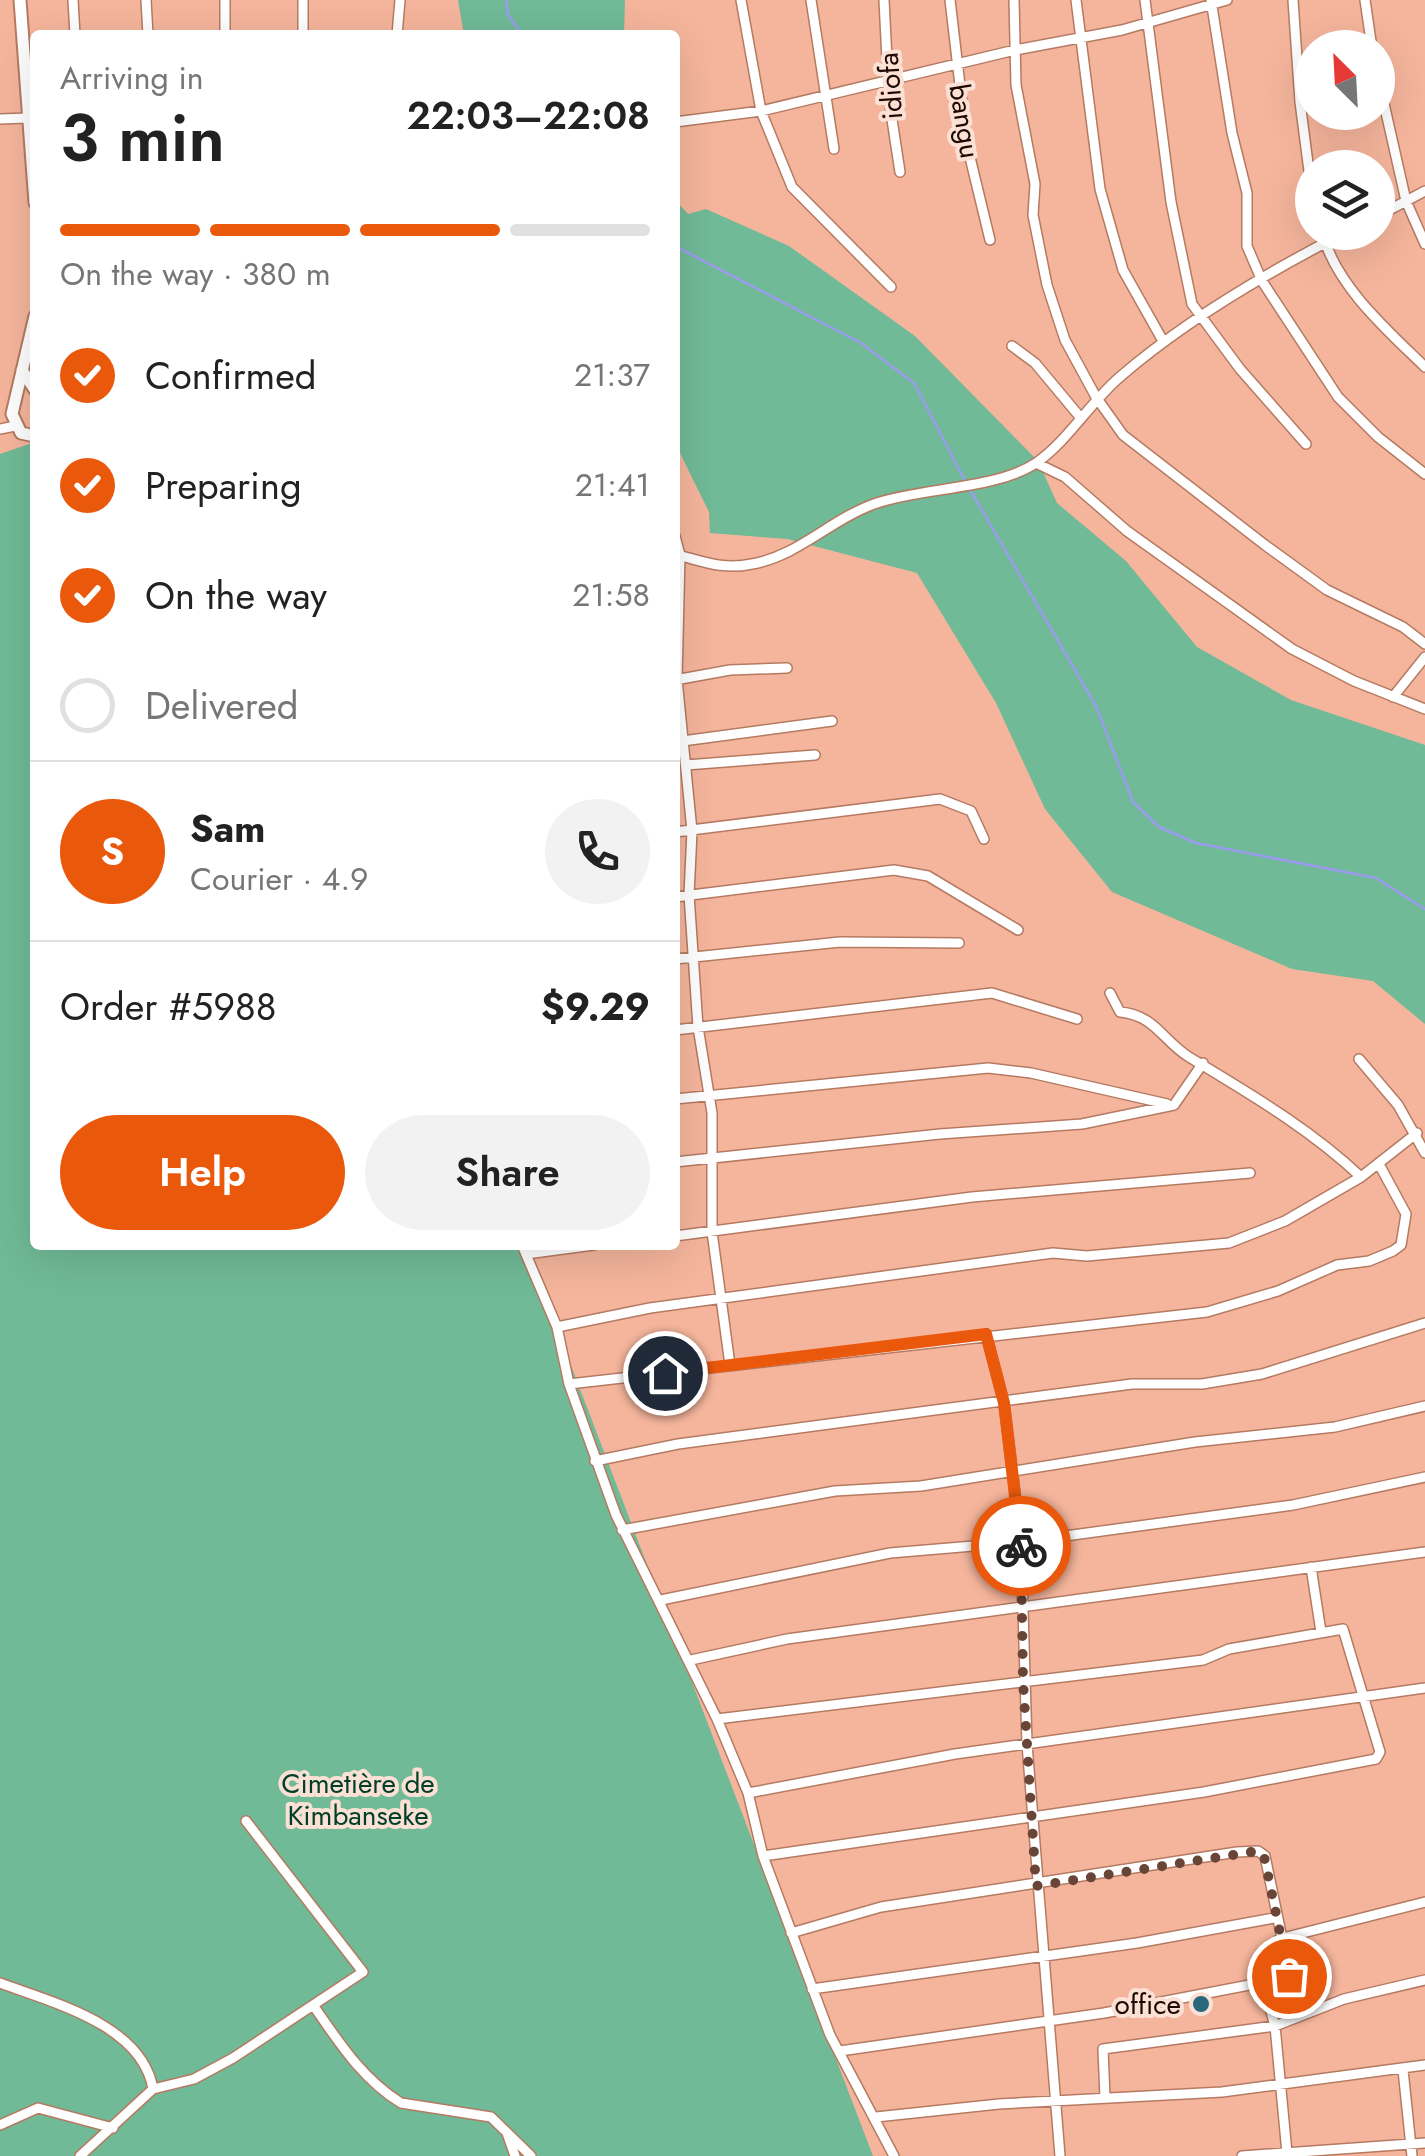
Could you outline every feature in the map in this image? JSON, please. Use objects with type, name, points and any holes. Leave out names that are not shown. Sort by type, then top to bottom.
[{"type":"street","points":[[20,0],[30,142]]},
{"type":"street","points":[[72,0],[75,30]]},
{"type":"street","points":[[146,0],[148,30]]},
{"type":"street","points":[[225,0],[226,30]]},
{"type":"street","points":[[303,0],[303,30]]},
{"type":"street","points":[[397,30],[400,0]]},
{"type":"street","points":[[741,0],[761,111],[792,187],[891,287]]},
{"type":"street","points":[[811,0],[834,149]]},
{"type":"street","name":"idiofa","points":[[884,0],[888,82],[900,172]]},
{"type":"street","name":"bangu","points":[[950,0],[967,145],[990,240]]},
{"type":"street","points":[[1014,0],[1016,85],[1035,184],[1033,215],[1046,285],[1065,340],[1096,397],[1123,435],[1265,546],[1328,590],[1403,626],[1425,644]]},
{"type":"street","points":[[1076,0],[1100,189],[1123,270],[1163,341]]},
{"type":"street","points":[[1146,0],[1170,202],[1199,319],[1306,444]]},
{"type":"street","points":[[680,121],[761,111],[1149,22],[1211,1],[1228,0]]},
{"type":"street","points":[[1293,0],[1306,150]]},
{"type":"street","points":[[1365,0],[1369,30]]},
{"type":"street","points":[[1211,1],[1232,133],[1247,193],[1247,246],[1262,281],[1338,396],[1378,437],[1425,474]]},
{"type":"street","points":[[0,119],[28,118]]},
{"type":"street","points":[[1390,130],[1406,201],[1425,244]]},
{"type":"street","points":[[1395,207],[1425,191]]},
{"type":"street","points":[[680,556],[719,568],[754,564],[797,549],[833,522],[874,504],[935,487],[994,479],[1036,463],[1096,397],[1163,341],[1307,250]]},
{"type":"street","points":[[1331,250],[1364,305],[1425,367]]},
{"type":"street","points":[[15,426],[15,404],[30,337]]},
{"type":"street","points":[[1012,346],[1035,364],[1080,417]]},
{"type":"street","points":[[22,370],[30,384]]},
{"type":"street","points":[[15,404],[30,395]]},
{"type":"street","points":[[0,429],[15,426],[30,434]]},
{"type":"street","points":[[1036,463],[1065,477],[1127,531],[1313,662],[1425,709]]},
{"type":"street","points":[[1393,697],[1425,657]]},
{"type":"street","points":[[680,679],[730,670],[787,668]]},
{"type":"street","points":[[680,742],[832,721]]},
{"type":"street","points":[[680,745],[686,765],[692,831],[688,895],[698,1028],[710,1096],[712,1232],[730,1365]]},
{"type":"street","points":[[686,765],[816,755]]},
{"type":"street","points":[[680,832],[940,798],[972,811],[984,839]]},
{"type":"street","points":[[680,896],[894,870],[928,876],[1018,930]]},
{"type":"street","points":[[680,958],[840,942],[959,943]]},
{"type":"street","points":[[680,1030],[992,993],[1076,1019]]},
{"type":"street","points":[[1110,993],[1120,1012],[1138,1014],[1190,1058],[1302,1125],[1361,1178]]},
{"type":"street","points":[[1359,1059],[1380,1080],[1417,1133],[1425,1153]]},
{"type":"street","points":[[680,1161],[1082,1124],[1174,1105],[1203,1063]]},
{"type":"street","points":[[680,1099],[988,1068],[1031,1073],[1126,1098],[1174,1105]]},
{"type":"street","points":[[557,1327],[650,1308],[722,1302],[1053,1253],[1087,1256],[1229,1243],[1284,1221],[1361,1178],[1380,1166],[1392,1149],[1417,1133]]},
{"type":"street","points":[[568,1384],[1207,1312],[1278,1291],[1337,1264],[1368,1261],[1393,1251],[1400,1244],[1406,1214],[1380,1166]]},
{"type":"street","points":[[680,1235],[972,1197],[1250,1173]]},
{"type":"street","points":[[524,1250],[557,1327],[568,1384],[622,1530],[661,1600],[717,1719],[748,1793],[763,1856],[812,1989],[894,2156]]},
{"type":"street","points":[[595,1461],[678,1444],[1132,1384],[1202,1384],[1262,1374],[1425,1323]]},
{"type":"street","points":[[986,1334],[1004,1403],[1021,1542],[1023,1681],[1036,1886],[1060,2156]]},
{"type":"street","points":[[622,1530],[722,1508],[835,1491],[920,1486],[1195,1442],[1335,1427],[1425,1406]]},
{"type":"street","points":[[661,1600],[890,1552],[1021,1542],[1293,1505],[1425,1477]]},
{"type":"street","points":[[691,1660],[730,1648],[1425,1552]]},
{"type":"street","points":[[1311,1567],[1321,1632]]},
{"type":"street","points":[[717,1719],[1203,1660],[1229,1649],[1346,1631],[1380,1752],[1376,1759],[1204,1792],[763,1856]]},
{"type":"street","points":[[748,1793],[1027,1744],[1192,1724],[1425,1688]]},
{"type":"street","points":[[81,2156],[152,2090],[194,2079],[363,1972],[246,1822]]},
{"type":"street","points":[[791,1933],[881,1906],[1258,1851],[1264,1856],[1289,1976],[1049,2021],[840,2050]]},
{"type":"street","points":[[1279,1940],[1425,1902]]},
{"type":"street","points":[[812,1989],[1137,1943],[1274,1918]]},
{"type":"street","points":[[1105,2098],[1103,2049],[1274,2026],[1344,1999],[1425,1980]]},
{"type":"street","points":[[0,1983],[68,2008],[131,2045],[143,2056],[152,2090]]},
{"type":"street","points":[[1263,1983],[1274,2026],[1287,2154]]},
{"type":"street","points":[[312,2005],[353,2061],[388,2095],[401,2102],[491,2117],[531,2156]]},
{"type":"street","points":[[876,2117],[1056,2100],[1281,2087],[1425,2066]]},
{"type":"street","points":[[1403,2070],[1411,2150]]},
{"type":"street","points":[[0,2125],[38,2108],[112,2128]]},
{"type":"street","points":[[507,2130],[516,2156]]},
{"type":"street","points":[[1242,2156],[1411,2150],[1425,2143]]},
{"type":"green space","points":[[458,0],[625,0],[624,30],[463,30]]},
{"type":"green space","points":[[680,205],[688,214],[706,209],[789,246],[915,336],[1038,461],[1057,503],[1126,561],[1197,647],[1291,700],[1425,745],[1425,1024],[1373,981],[1292,969],[1112,892],[1045,809],[996,703],[917,573],[787,539],[710,533],[709,512],[680,453]]},
{"type":"green space","name":"Cimetière de Kimbanseke","points":[[30,444],[30,1250],[527,1250],[873,2156],[0,2156],[0,454]]},
{"type":"waterway","points":[[506,0],[508,15],[518,30]]},
{"type":"waterway","points":[[680,249],[861,343],[914,383],[965,481]]},
{"type":"waterway","points":[[969,488],[1096,706],[1133,802],[1159,827],[1196,843],[1376,878],[1425,909]]},
{"type":"way so far","points":[[1021,1546],[1023,1681],[1036,1886],[1258,1851],[1264,1856],[1289,1976]]},
{"type":"place","name":"office","points":[[1201,2004]]},
{"type":"route","points":[[665,1373],[986,1334],[1004,1403],[1021,1546]]}]
